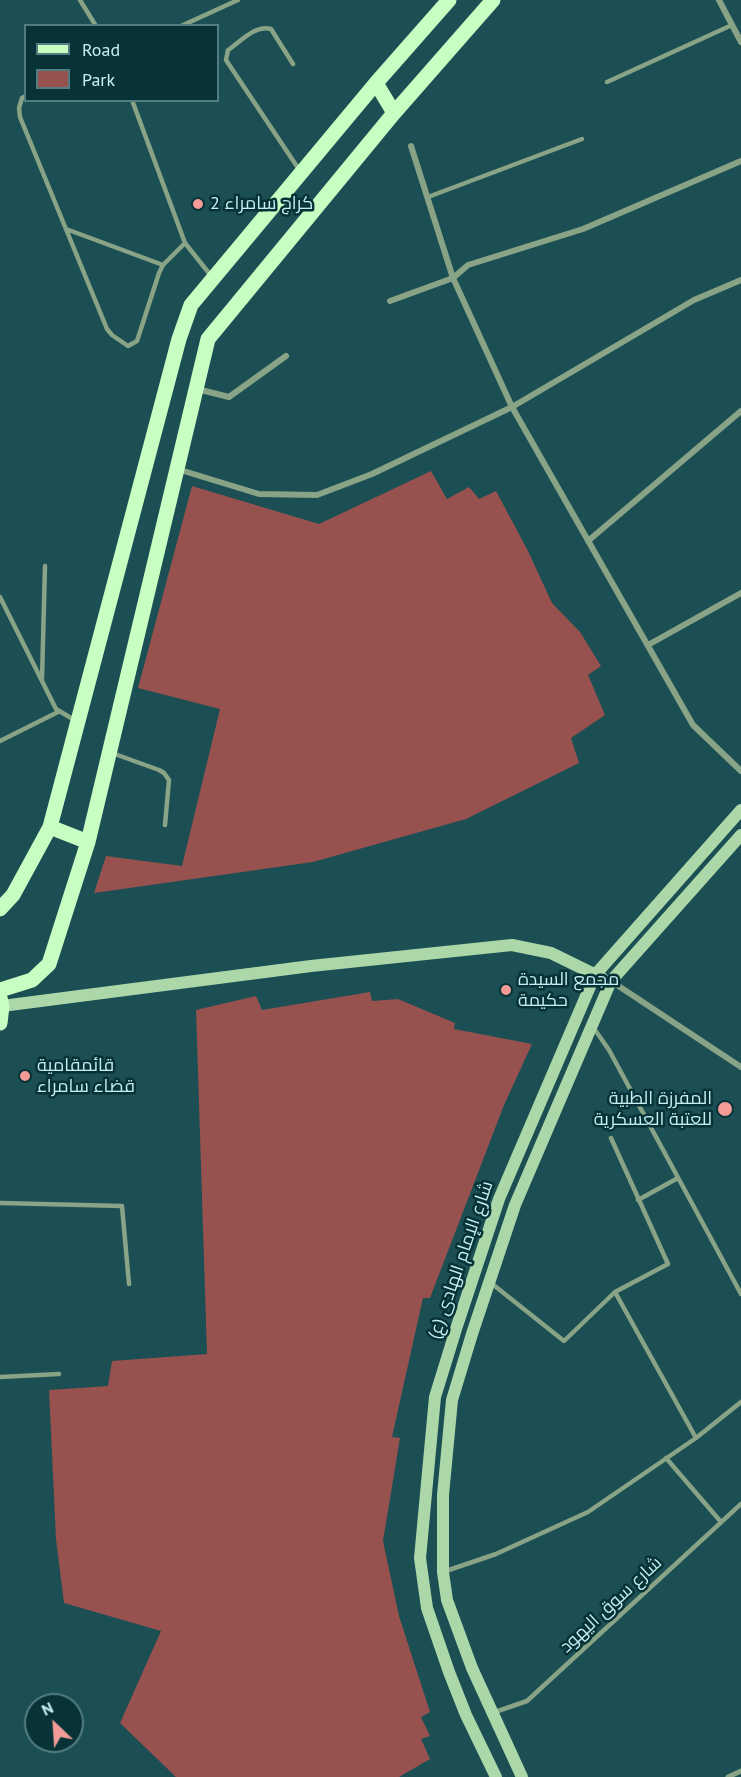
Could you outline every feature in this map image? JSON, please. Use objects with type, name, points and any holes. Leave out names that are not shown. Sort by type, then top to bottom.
[{"type":"main road","points":[[0,909],[13,895],[50,827],[178,339],[191,305],[376,83],[449,0]]},
{"type":"main road","points":[[0,990],[32,980],[49,964],[88,842],[208,339],[394,113],[493,0]]},
{"type":"main road","points":[[376,83],[394,113]]},
{"type":"main road","name":"شارع الإمام الهادی (ع)","points":[[496,1777],[466,1715],[426,1608],[420,1558],[435,1397],[499,1199],[595,975],[741,810]]},
{"type":"main road","points":[[50,827],[88,842]]},
{"type":"main road","name":"شارع الإمام الهادی (ع)","points":[[522,1777],[472,1668],[447,1600],[444,1572],[443,1496],[452,1400],[515,1205],[611,981],[741,835]]},
{"type":"main road","points":[[0,1023],[1,1002],[512,945],[551,953],[611,981]]},
{"type":"street","points":[[719,0],[740,37]]},
{"type":"street","points":[[411,146],[453,278],[512,407],[693,725],[741,771]]},
{"type":"street","points":[[390,301],[453,278],[468,265],[584,229],[741,160]]},
{"type":"street","points":[[177,469],[259,494],[317,495],[372,474],[512,407],[694,300],[741,280]]},
{"type":"street","points":[[196,389],[229,397],[286,357]]},
{"type":"street","points":[[588,541],[741,411]]},
{"type":"street","points":[[648,645],[741,593]]},
{"type":"street","points":[[611,981],[741,1067]]},
{"type":"street","points":[[728,1777],[741,1771]]},
{"type":"lane","points":[[80,0],[95,24]]},
{"type":"lane","points":[[185,24],[238,0]]},
{"type":"lane","points":[[607,82],[732,25]]},
{"type":"lane","points":[[293,64],[271,29],[265,27],[259,28],[228,50],[226,54],[226,60],[301,173]]},
{"type":"lane","points":[[24,97],[21,98],[19,108],[20,117],[107,329],[128,346],[137,341],[159,273],[184,243]]},
{"type":"lane","points":[[133,102],[184,243],[213,279]]},
{"type":"lane","points":[[428,197],[582,140]]},
{"type":"lane","points":[[66,229],[164,265]]},
{"type":"lane","points":[[42,682],[45,566]]},
{"type":"lane","points":[[0,597],[58,712],[78,722]]},
{"type":"lane","points":[[0,741],[58,712]]},
{"type":"lane","points":[[110,752],[164,773],[169,780],[165,825]]},
{"type":"lane","points":[[592,1026],[609,1050],[741,1294]]},
{"type":"lane","points":[[489,1281],[564,1341],[615,1292],[668,1264],[611,1138]]},
{"type":"lane","points":[[639,1200],[678,1178]]},
{"type":"lane","points":[[0,1203],[122,1206],[129,1284]]},
{"type":"lane","points":[[615,1292],[696,1438]]},
{"type":"lane","points":[[0,1377],[59,1374]]},
{"type":"lane","points":[[444,1572],[496,1554],[588,1512],[696,1438],[741,1402]]},
{"type":"lane","points":[[666,1458],[721,1522]]},
{"type":"lane","name":"شارع سوق اليهود","points":[[492,1713],[527,1701],[741,1504]]},
{"type":"green space","points":[[431,471],[447,499],[469,487],[479,499],[496,491],[552,603],[580,632],[601,666],[588,675],[605,715],[571,738],[579,763],[466,819],[313,862],[94,893],[106,856],[182,866],[220,709],[138,688],[192,486],[319,524]]},
{"type":"green space","points":[[370,992],[372,1001],[398,999],[455,1023],[454,1029],[532,1044],[504,1105],[430,1298],[423,1298],[392,1437],[400,1438],[383,1541],[399,1616],[430,1712],[421,1717],[430,1736],[421,1739],[430,1759],[399,1777],[176,1777],[120,1723],[161,1631],[64,1603],[56,1539],[49,1390],[108,1386],[112,1361],[207,1354],[196,1010],[256,996],[262,1010]]},
{"type":"place","name":"كراج سامراء 2","points":[[198,204]]},
{"type":"place","name":"مجمع السيدة حكيمة","points":[[506,990]]},
{"type":"place","name":"قائمقامية قضاء سامراء","points":[[25,1076]]},
{"type":"place","name":"المفرزة الطبية للعتبة العسكرية","points":[[725,1109]]}]
